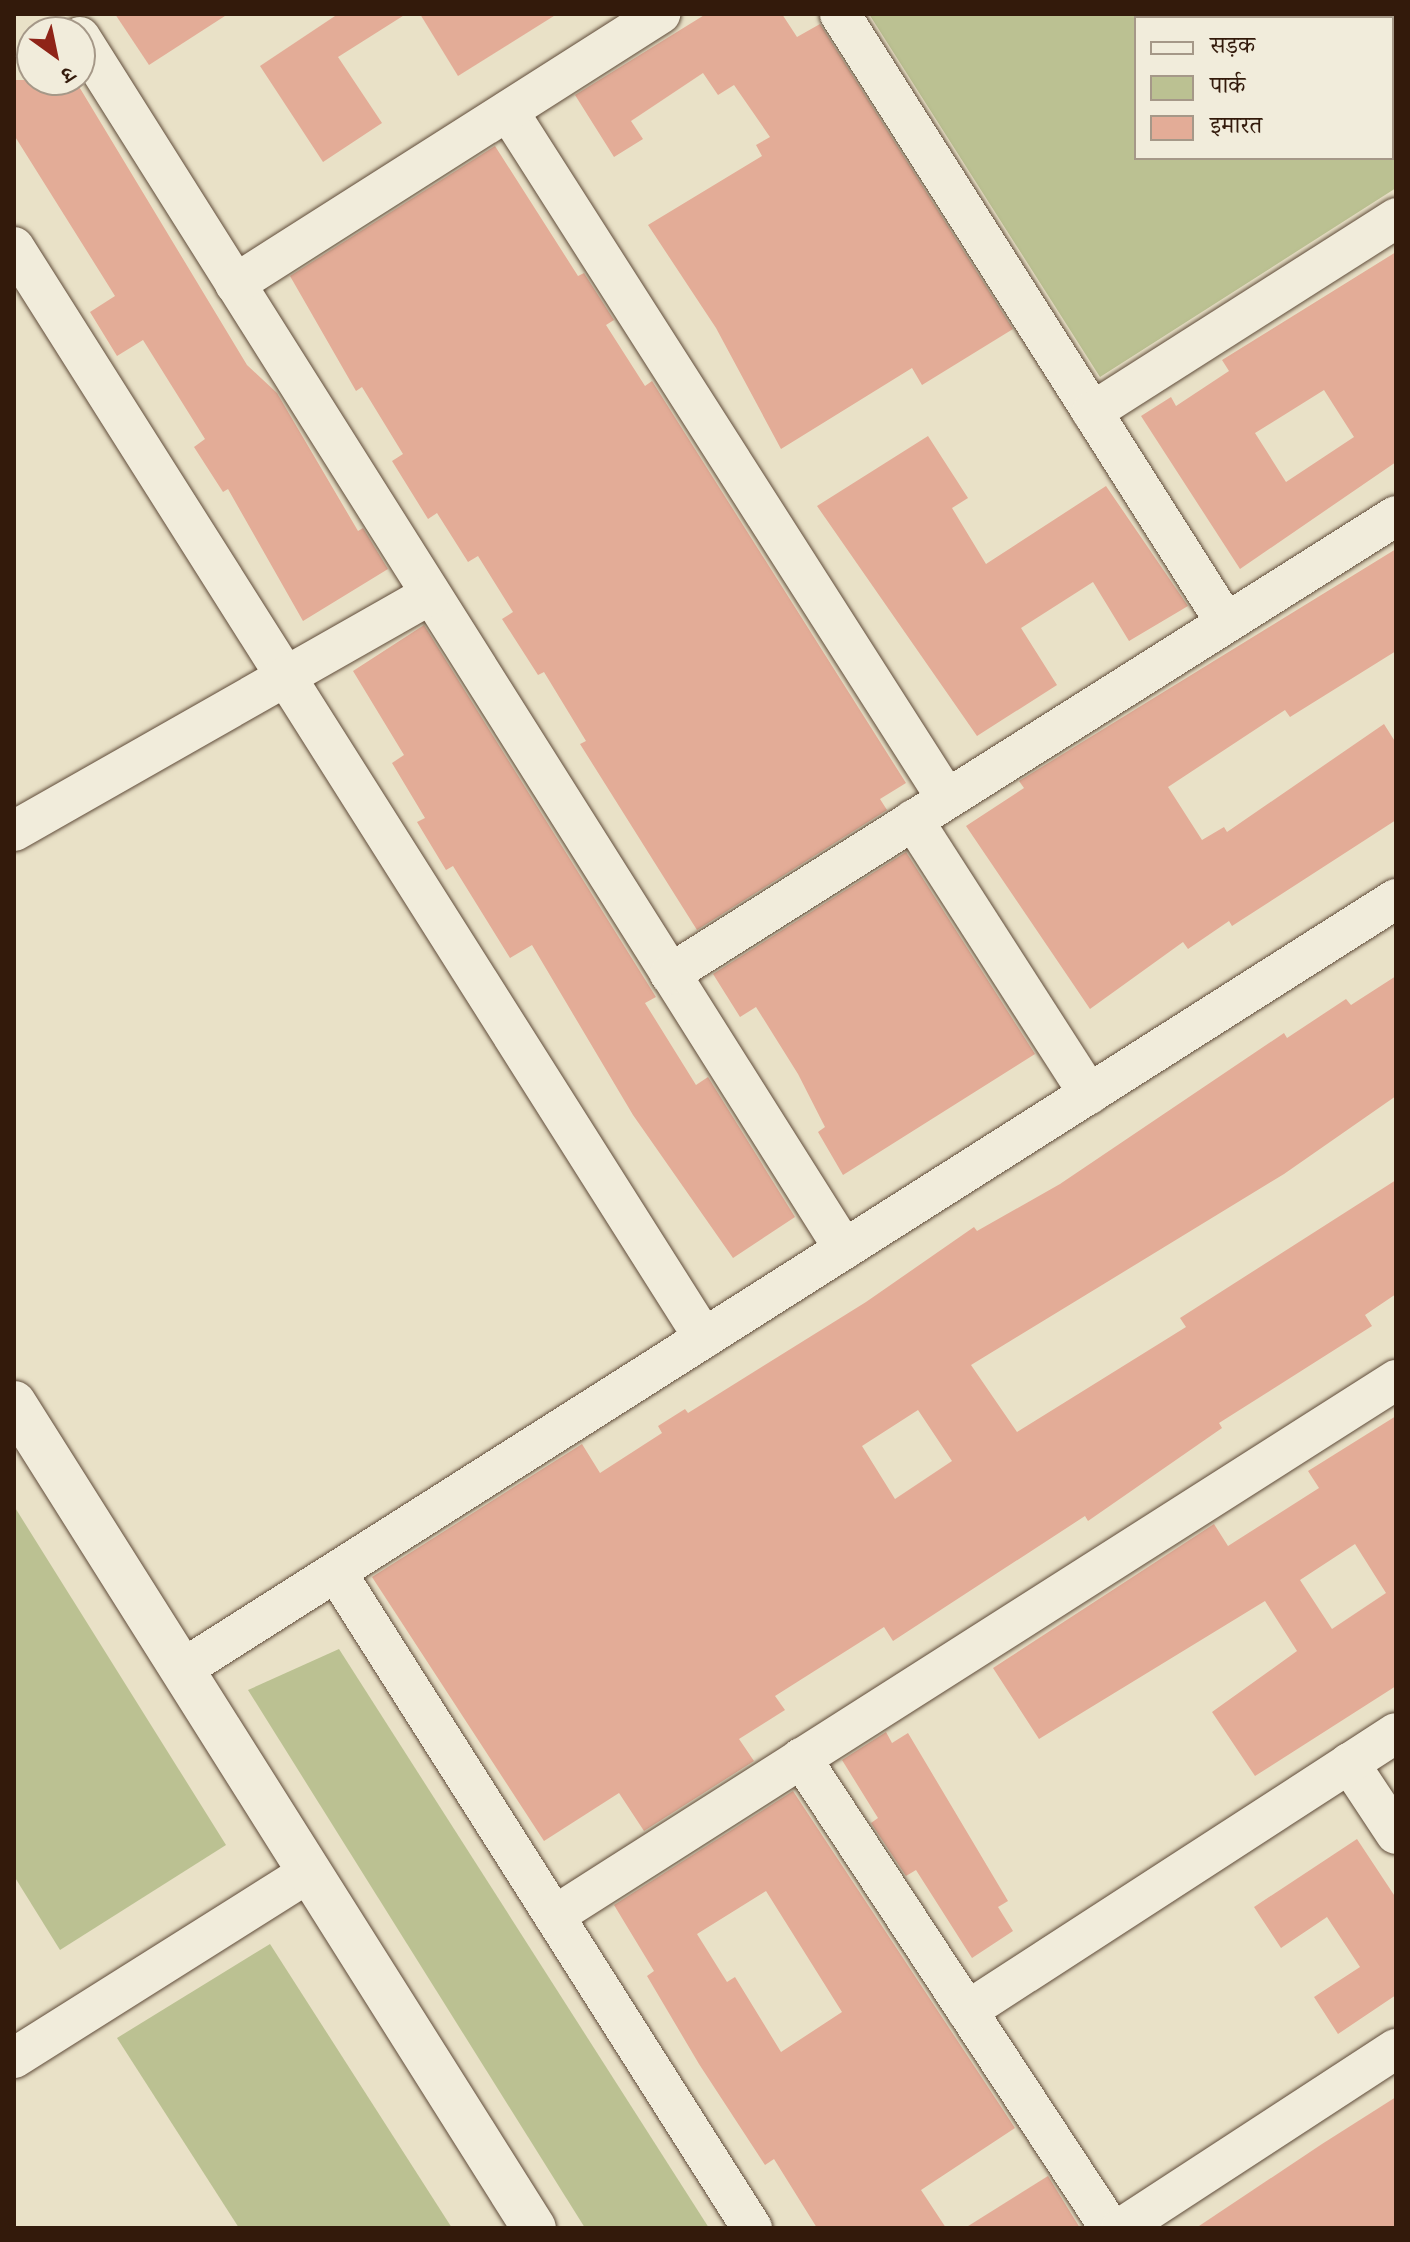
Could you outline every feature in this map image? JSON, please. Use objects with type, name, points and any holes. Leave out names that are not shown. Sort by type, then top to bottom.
[{"type":"street","points":[[235,284],[660,14]]},
{"type":"street","points":[[840,14],[1226,623]]},
{"type":"street","points":[[96,62],[844,1249]]},
{"type":"street","points":[[508,111],[947,799]]},
{"type":"street","points":[[1092,412],[1396,218]]},
{"type":"street","points":[[14,247],[704,1338]]},
{"type":"street","points":[[670,974],[1396,516]]},
{"type":"street","points":[[14,831],[430,595]]},
{"type":"street","points":[[913,820],[1089,1094]]},
{"type":"street","points":[[181,1670],[1396,899]]},
{"type":"street","points":[[554,1916],[1396,1380]]},
{"type":"street","points":[[14,1403],[534,2228]]},
{"type":"street","points":[[336,1572],[752,2228]]},
{"type":"street","points":[[967,2011],[1396,1733]]},
{"type":"street","points":[[801,1758],[1110,2228]]},
{"type":"street","points":[[1349,1763],[1396,1834]]},
{"type":"street","points":[[14,2058],[308,1873]]},
{"type":"street","points":[[1121,2228],[1396,2049]]},
{"type":"green space","points":[[869,14],[1368,14],[1134,16],[1134,160],[1394,160],[1394,120],[1396,188],[1100,377]]},
{"type":"green space","points":[[14,1506],[226,1845],[60,1950],[14,1876]]},
{"type":"green space","points":[[339,1649],[709,2228],[585,2228],[248,1690]]},
{"type":"green space","points":[[270,1944],[452,2228],[239,2228],[117,2038]]},
{"type":"building","points":[[115,14],[228,14],[149,65]]},
{"type":"building","points":[[338,14],[406,14],[338,57],[382,123],[323,162],[260,66]]},
{"type":"building","points":[[420,14],[557,14],[458,76]]},
{"type":"building","points":[[706,14],[782,14],[797,37],[820,24],[1013,329],[922,385],[912,368],[781,449],[716,328],[648,225],[762,156],[756,145],[770,137],[734,85],[718,95],[703,73],[631,121],[643,139],[614,157],[575,95]]},
{"type":"building","points":[[14,80],[16,96],[85,96],[247,365],[277,393],[358,531],[363,528],[388,569],[303,621],[228,489],[223,492],[194,447],[205,439],[143,340],[117,356],[90,312],[115,296],[14,135]]},
{"type":"building","points":[[495,146],[578,276],[584,273],[614,320],[606,325],[645,386],[652,381],[906,783],[880,799],[887,810],[697,930],[580,744],[586,741],[544,672],[538,675],[502,619],[513,612],[478,556],[468,562],[437,513],[428,519],[392,461],[403,454],[362,387],[356,391],[290,276]]},
{"type":"building","points":[[1396,252],[1396,462],[1240,569],[1141,416],[1171,397],[1176,406],[1229,371],[1222,360]],"holes":[[[1324,390],[1354,437],[1286,482],[1255,433]]]},
{"type":"building","points":[[928,436],[968,498],[952,508],[986,564],[1106,486],[1188,606],[1129,641],[1093,582],[1021,628],[1057,685],[977,736],[817,506]]},
{"type":"building","points":[[1396,549],[1396,651],[1290,717],[1285,710],[1168,787],[1202,840],[1224,827],[1227,832],[1384,724],[1396,743],[1396,820],[1232,926],[1229,921],[1188,949],[1183,942],[1090,1009],[966,826],[1024,788],[1019,781]]},
{"type":"building","points":[[424,625],[656,997],[645,1003],[696,1085],[708,1077],[795,1217],[733,1258],[633,1115],[532,945],[510,958],[453,866],[446,870],[417,822],[425,818],[392,763],[404,755],[353,671]]},
{"type":"building","points":[[906,852],[1035,1054],[843,1175],[818,1132],[825,1127],[798,1074],[756,1007],[740,1017],[713,974]]},
{"type":"building","points":[[1396,976],[1396,1096],[1284,1174],[971,1365],[1017,1432],[1186,1327],[1180,1318],[1396,1180],[1396,1294],[1365,1315],[1372,1326],[1219,1423],[1222,1428],[1088,1521],[1085,1516],[893,1641],[884,1627],[775,1696],[785,1710],[739,1739],[754,1761],[644,1831],[619,1793],[544,1841],[372,1577],[582,1444],[600,1473],[662,1433],[658,1426],[685,1409],[688,1413],[866,1302],[974,1227],[977,1231],[1060,1184],[1284,1033],[1287,1038],[1346,999],[1351,1005]],"holes":[[[918,1410],[952,1461],[895,1499],[862,1446]]]},
{"type":"building","points":[[1396,1416],[1396,1686],[1255,1776],[1212,1712],[1297,1651],[1265,1601],[1039,1739],[993,1668],[1214,1524],[1228,1546],[1319,1488],[1308,1471]],"holes":[[[1355,1544],[1386,1593],[1332,1629],[1300,1580]]]},
{"type":"building","points":[[886,1732],[892,1743],[908,1733],[1008,1901],[998,1907],[1013,1931],[972,1958],[916,1870],[906,1876],[871,1823],[878,1818],[842,1760]]},
{"type":"building","points":[[793,1791],[1015,2128],[921,2190],[946,2228],[817,2228],[774,2159],[765,2165],[699,2064],[647,1976],[654,1971],[614,1905]],"holes":[[[766,1891],[842,2012],[781,2052],[735,1977],[727,1982],[697,1934]]]},
{"type":"building","points":[[1357,1839],[1396,1898],[1396,1995],[1338,2034],[1314,1997],[1360,1967],[1327,1917],[1281,1948],[1254,1907]]},
{"type":"building","points":[[1396,2097],[1396,2228],[1196,2228],[1322,2144]]},
{"type":"building","points":[[1048,2176],[1080,2228],[965,2228]]}]
